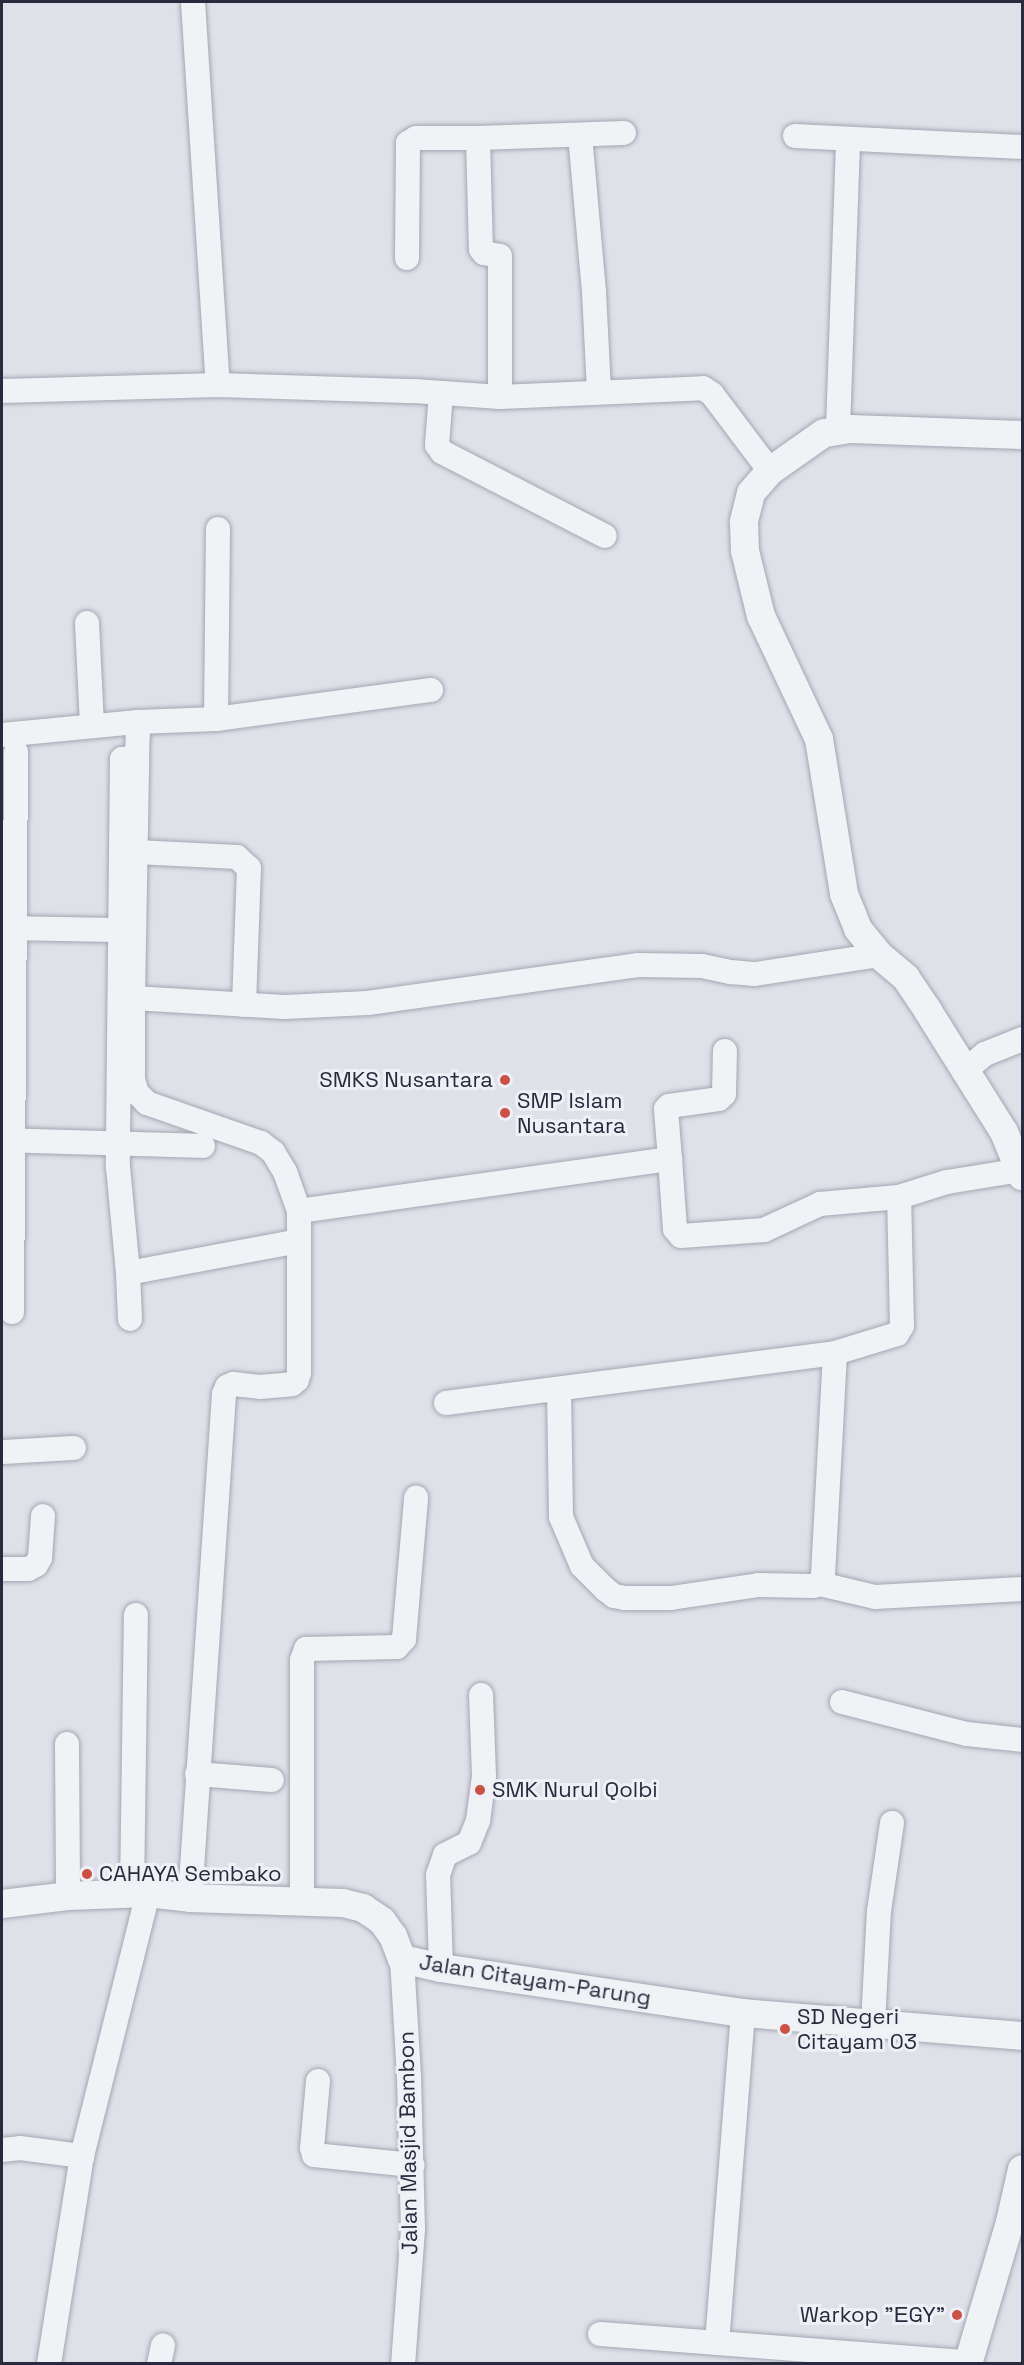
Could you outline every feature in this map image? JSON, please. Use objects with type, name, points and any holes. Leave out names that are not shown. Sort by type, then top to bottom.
[{"type":"street","points":[[194,2],[218,385]]},
{"type":"street","points":[[407,258],[408,143],[416,138],[624,133]]},
{"type":"street","points":[[580,135],[594,292],[599,392]]},
{"type":"street","points":[[795,136],[1023,147]]},
{"type":"street","points":[[478,138],[481,250],[500,256],[500,397]]},
{"type":"street","points":[[838,429],[848,139]]},
{"type":"street","points":[[2,391],[218,385],[500,397],[703,388],[712,394],[770,471]]},
{"type":"street","points":[[441,393],[437,445],[442,452],[605,536]]},
{"type":"street","points":[[725,1051],[724,1094],[719,1099],[669,1106],[666,1109],[675,1229],[681,1236],[764,1230],[820,1204],[899,1197],[947,1182],[1022,1173],[1004,1132],[906,978],[879,955],[858,929],[844,894],[819,739],[761,616],[745,552],[744,522],[751,493],[770,471],[812,439],[838,429],[1023,435]]},
{"type":"street","points":[[216,719],[218,529]]},
{"type":"street","points":[[87,623],[93,726]]},
{"type":"street","points":[[12,1312],[7,1140],[9,743],[93,726],[216,719],[431,690]]},
{"type":"street","points":[[138,722],[133,998],[133,1080],[137,1093],[147,1103],[160,1109],[261,1143],[273,1152],[285,1172],[298,1211],[299,1373],[297,1380],[292,1384],[260,1387],[233,1384],[227,1387],[224,1394],[190,1898]]},
{"type":"street","points":[[130,1319],[118,1155],[119,930],[122,759],[137,757]]},
{"type":"street","points":[[135,852],[237,857],[249,868],[244,1005]]},
{"type":"street","points":[[8,928],[119,930]]},
{"type":"street","points":[[133,998],[285,1006],[368,1003],[638,965],[694,965],[755,974],[879,955]]},
{"type":"street","points":[[964,1072],[985,1054],[1023,1039]]},
{"type":"street","points":[[7,1140],[118,1155],[203,1146],[242,1136]]},
{"type":"street","points":[[298,1211],[670,1159]]},
{"type":"street","points":[[446,1403],[835,1353],[893,1336],[902,1330],[899,1197]]},
{"type":"street","points":[[128,1273],[299,1241]]},
{"type":"street","points":[[820,1584],[824,1565],[835,1353]]},
{"type":"street","points":[[559,1389],[561,1517],[582,1566],[614,1596],[671,1598],[759,1585],[820,1584],[874,1597],[1023,1589]]},
{"type":"street","points":[[2,1452],[74,1448]]},
{"type":"street","points":[[302,1900],[302,1660],[306,1649],[397,1647],[404,1639],[416,1498]]},
{"type":"street","points":[[2,1569],[28,1569],[36,1564],[39,1558],[43,1516]]},
{"type":"street","points":[[49,2364],[82,2156],[140,1893],[136,1615]]},
{"type":"street","points":[[441,1968],[438,1875],[445,1855],[469,1843],[478,1821],[484,1776],[482,1695]]},
{"type":"street","points":[[842,1702],[967,1734],[1023,1740]]},
{"type":"street","points":[[68,1744],[68,1896]]},
{"type":"street","points":[[197,1774],[272,1780]]},
{"type":"street","points":[[873,2024],[879,1911],[892,1823]]},
{"type":"street","name":"Jalan Citayam-Parung","points":[[2,1904],[68,1896],[140,1893],[190,1898],[342,1903],[363,1908],[382,1921],[393,1936],[402,1959],[441,1968],[742,2013],[1023,2036]]},
{"type":"street","name":"Jalan Masjid Bambon","points":[[402,1959],[413,2229],[403,2364]]},
{"type":"street","points":[[717,2343],[742,2013]]},
{"type":"street","points":[[318,2081],[312,2148],[314,2155],[412,2165]]},
{"type":"street","points":[[2,2150],[20,2148],[82,2156]]},
{"type":"street","points":[[600,2334],[968,2363],[1010,2222],[1023,2169]]},
{"type":"place","name":"SMKS Nusantara","points":[[505,1080]]},
{"type":"place","name":"SMP Islam Nusantara","points":[[505,1113]]},
{"type":"place","name":"SMK Nurul Qolbi","points":[[480,1790]]},
{"type":"place","name":"CAHAYA Sembako","points":[[87,1874]]},
{"type":"place","name":"SD Negeri Citayam 03","points":[[785,2029]]},
{"type":"place","name":"Warkop \"ЕGY\"","points":[[957,2315]]}]
